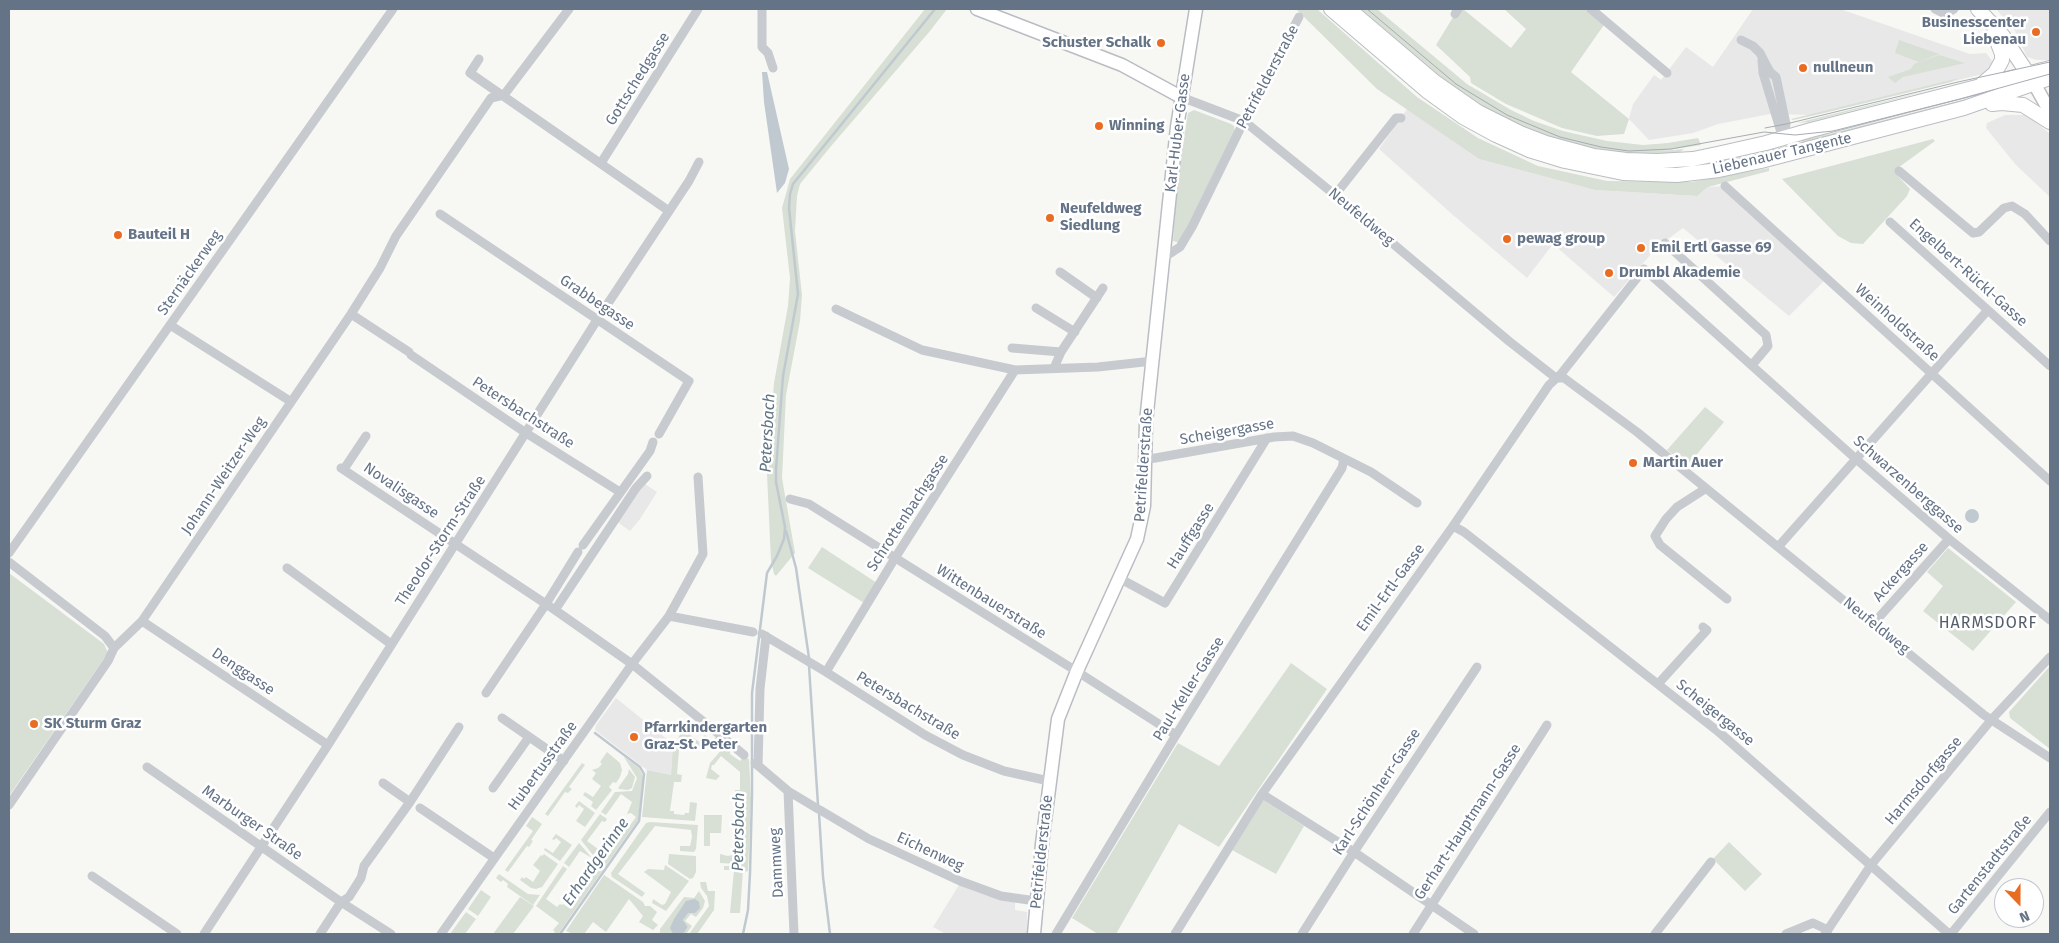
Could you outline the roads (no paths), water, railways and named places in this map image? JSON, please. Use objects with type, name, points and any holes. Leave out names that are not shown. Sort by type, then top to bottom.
[{"type":"main road","name":"Neufeldweg","points":[[977,9],[1122,65],[1181,96]]},
{"type":"main road","name":"Karl-Huber-Gasse","points":[[1163,258],[1181,96],[1196,9]]},
{"type":"main road","name":"Liebenauer Tangente","points":[[1331,9],[1427,91],[1464,117],[1496,136],[1529,150],[1594,168],[1623,173],[1657,175],[1719,170],[1787,155],[1964,108],[2032,79]]},
{"type":"main road","name":"Liebenauer Tangente","points":[[1349,9],[1435,82],[1467,105],[1520,133],[1565,149],[1611,158],[1656,161],[1693,159],[1783,139],[1977,87],[2032,79]]},
{"type":"main road","points":[[1978,9],[2002,36],[2032,79],[2050,112]]},
{"type":"main road","points":[[1977,87],[1990,78],[2002,60],[2002,54],[1992,26]]},
{"type":"main road","points":[[2032,79],[2050,68]]},
{"type":"main road","points":[[2032,79],[2050,78]]},
{"type":"main road","points":[[1964,108],[2002,103],[2023,105],[2050,122]]},
{"type":"main road","points":[[1783,139],[1787,155]]},
{"type":"main road","name":"Petrifelderstraße","points":[[1034,934],[1049,781],[1058,719],[1077,671],[1137,539],[1144,506],[1144,460],[1163,258]]},
{"type":"street","name":"Sternäckerweg","points":[[9,553],[393,9]]},
{"type":"street","name":"Johann-Weitzer-Weg","points":[[114,648],[142,621],[290,400],[351,314],[380,268],[396,236],[491,98],[504,95],[569,9]]},
{"type":"street","name":"Gottschedgasse","points":[[601,163],[698,9]]},
{"type":"street","points":[[762,9],[762,47],[768,53],[773,68]]},
{"type":"street","points":[[1591,9],[1667,73]]},
{"type":"street","points":[[1935,9],[1945,14],[1954,9]]},
{"type":"street","name":"Petrifelderstraße","points":[[1163,258],[1180,247],[1299,17]]},
{"type":"street","points":[[1741,40],[1753,46],[1761,56],[1763,74],[1783,139]]},
{"type":"street","points":[[479,59],[470,73],[669,211]]},
{"type":"street","name":"Neufeldweg","points":[[1181,96],[1244,121],[1335,195],[1463,304],[1556,378],[1564,378],[1637,432],[1992,720],[2050,758]]},
{"type":"street","points":[[1335,195],[1396,118],[1401,118]]},
{"type":"street","name":"Theodor-Storm-Straße","points":[[204,934],[328,745],[699,162]]},
{"type":"street","points":[[1899,171],[1973,233],[1980,232],[2004,208],[2012,206],[2024,214],[2050,241]]},
{"type":"street","name":"Weinholdstraße","points":[[1725,186],[2050,481]]},
{"type":"street","name":"Grabbegasse","points":[[440,214],[688,381],[659,434]]},
{"type":"street","name":"Engelbert-Rückl-Gasse","points":[[1890,222],[2050,366]]},
{"type":"street","points":[[1665,243],[1766,335],[1768,346],[1752,364]]},
{"type":"street","name":"Emil-Ertl-Gasse","points":[[1176,934],[1262,794],[1453,526],[1549,385],[1561,374],[1644,269]]},
{"type":"street","name":"Schwarzenberggasse","points":[[1644,269],[1856,459],[1949,539],[2050,620]]},
{"type":"street","points":[[1060,272],[1097,298]]},
{"type":"street","points":[[1054,368],[1061,352],[1103,288]]},
{"type":"street","points":[[1036,308],[1075,332]]},
{"type":"street","points":[[836,309],[922,350],[1015,370],[1098,367],[1153,361]]},
{"type":"street","points":[[1778,547],[1987,311]]},
{"type":"street","name":"Petersbachstraße","points":[[351,314],[526,433],[620,492]]},
{"type":"street","points":[[170,325],[290,400]]},
{"type":"street","points":[[1012,348],[1061,352]]},
{"type":"street","name":"Schrottenbachgasse","points":[[826,672],[895,558],[1015,370]]},
{"type":"street","name":"Novalisgasse","points":[[366,436],[342,469],[555,610],[632,664]]},
{"type":"street","name":"Scheigergasse","points":[[1144,460],[1267,438],[1293,436],[1314,443],[1371,472],[1417,503]]},
{"type":"street","name":"Hauffgasse","points":[[1120,578],[1164,603],[1166,602],[1267,438]]},
{"type":"street","points":[[486,693],[546,604],[580,548],[650,451],[653,442]]},
{"type":"street","name":"Paul-Keller-Gasse","points":[[1056,934],[1176,735],[1342,468],[1344,459]]},
{"type":"street","points":[[555,610],[636,488],[648,476]]},
{"type":"street","name":"Hubertusstraße","points":[[441,934],[632,664],[669,616],[703,554],[698,477]]},
{"type":"street","points":[[1705,489],[1677,507],[1666,519],[1655,536],[1660,545],[1727,599]]},
{"type":"street","name":"Wittenbauerstraße","points":[[790,499],[809,504],[1176,735]]},
{"type":"street","name":"Scheigergasse","points":[[1453,526],[1464,532],[1720,733],[1950,934]]},
{"type":"street","name":"Ackergasse","points":[[1873,624],[1949,539]]},
{"type":"street","points":[[9,562],[104,636],[114,648],[108,661],[9,805]]},
{"type":"street","points":[[287,568],[391,644]]},
{"type":"street","points":[[669,616],[761,634]]},
{"type":"street","name":"Denggasse","points":[[142,621],[328,745]]},
{"type":"street","points":[[1658,684],[1707,630],[1703,627]]},
{"type":"street","name":"Petersbachstraße","points":[[761,634],[826,672],[925,736],[963,755],[1004,771],[1049,781]]},
{"type":"street","name":"Eichenweg","points":[[761,634],[757,764],[788,791],[869,839],[960,881],[1001,896],[1036,901]]},
{"type":"street","name":"Harmsdorfgasse","points":[[1786,934],[1813,923],[1827,932],[1871,865],[1992,720],[2050,657]]},
{"type":"street","points":[[632,664],[724,741],[744,754]]},
{"type":"street","name":"Karl-Schönherr-Gasse","points":[[1302,934],[1477,666]]},
{"type":"street","points":[[502,718],[564,761]]},
{"type":"street","name":"Gerhart-Hauptmann-Gasse","points":[[1413,934],[1547,725]]},
{"type":"street","points":[[320,934],[341,902],[349,897],[361,878],[364,866],[410,802],[459,727]]},
{"type":"street","points":[[493,788],[529,737]]},
{"type":"street","name":"Marburger Straße","points":[[147,767],[341,902],[391,934]]},
{"type":"street","points":[[383,783],[410,802]]},
{"type":"street","name":"Dammweg","points":[[788,791],[794,934]]},
{"type":"street","points":[[1262,794],[1354,852],[1474,934]]},
{"type":"street","points":[[420,808],[494,858]]},
{"type":"street","name":"Gartenstadtstraße","points":[[1950,934],[2050,812]]},
{"type":"street","points":[[1656,934],[1711,862]]},
{"type":"street","points":[[92,876],[177,934]]},
{"type":"waterway","name":"Petersbach","points":[[743,934],[748,910],[750,873],[752,693],[767,573],[784,539],[785,527],[776,482],[776,469],[783,376],[798,294],[789,208],[790,194],[793,184],[935,9]]},
{"type":"waterway","points":[[786,531],[796,568],[809,658]]},
{"type":"waterway","points":[[809,666],[818,805]]},
{"type":"waterway","name":"Erhardgerinne","points":[[560,934],[639,821],[644,774],[640,767],[595,733]]},
{"type":"waterway","points":[[819,813],[823,877],[830,934]]},
{"type":"tram line","points":[[1367,9],[1456,84],[1507,115],[1560,137],[1601,147],[1629,151],[1671,149],[1764,132],[1795,135],[1833,131],[2050,74]]},
{"type":"tram line","points":[[1765,128],[2050,62]]},
{"type":"place","name":"Businesscenter Liebenau","points":[[2036,32]]},
{"type":"place","name":"Schuster Schalk","points":[[1161,43]]},
{"type":"place","name":"nullneun","points":[[1803,68]]},
{"type":"place","name":"Winning","points":[[1099,126]]},
{"type":"place","name":"Neufeldweg Siedlung","points":[[1050,218]]},
{"type":"place","name":"Bauteil H","points":[[118,235]]},
{"type":"place","name":"pewag group","points":[[1507,239]]},
{"type":"place","name":"Emil Ertl Gasse 69","points":[[1641,248]]},
{"type":"place","name":"Drumbl Akademie","points":[[1609,273]]},
{"type":"place","name":"Martin Auer","points":[[1633,463]]},
{"type":"place","name":"SK Sturm Graz","points":[[34,724]]},
{"type":"place","name":"Pfarrkindergarten Graz-St. Peter","points":[[634,737]]},
{"type":"district","name":"HARMSDORF","points":[[1988,624]]}]
